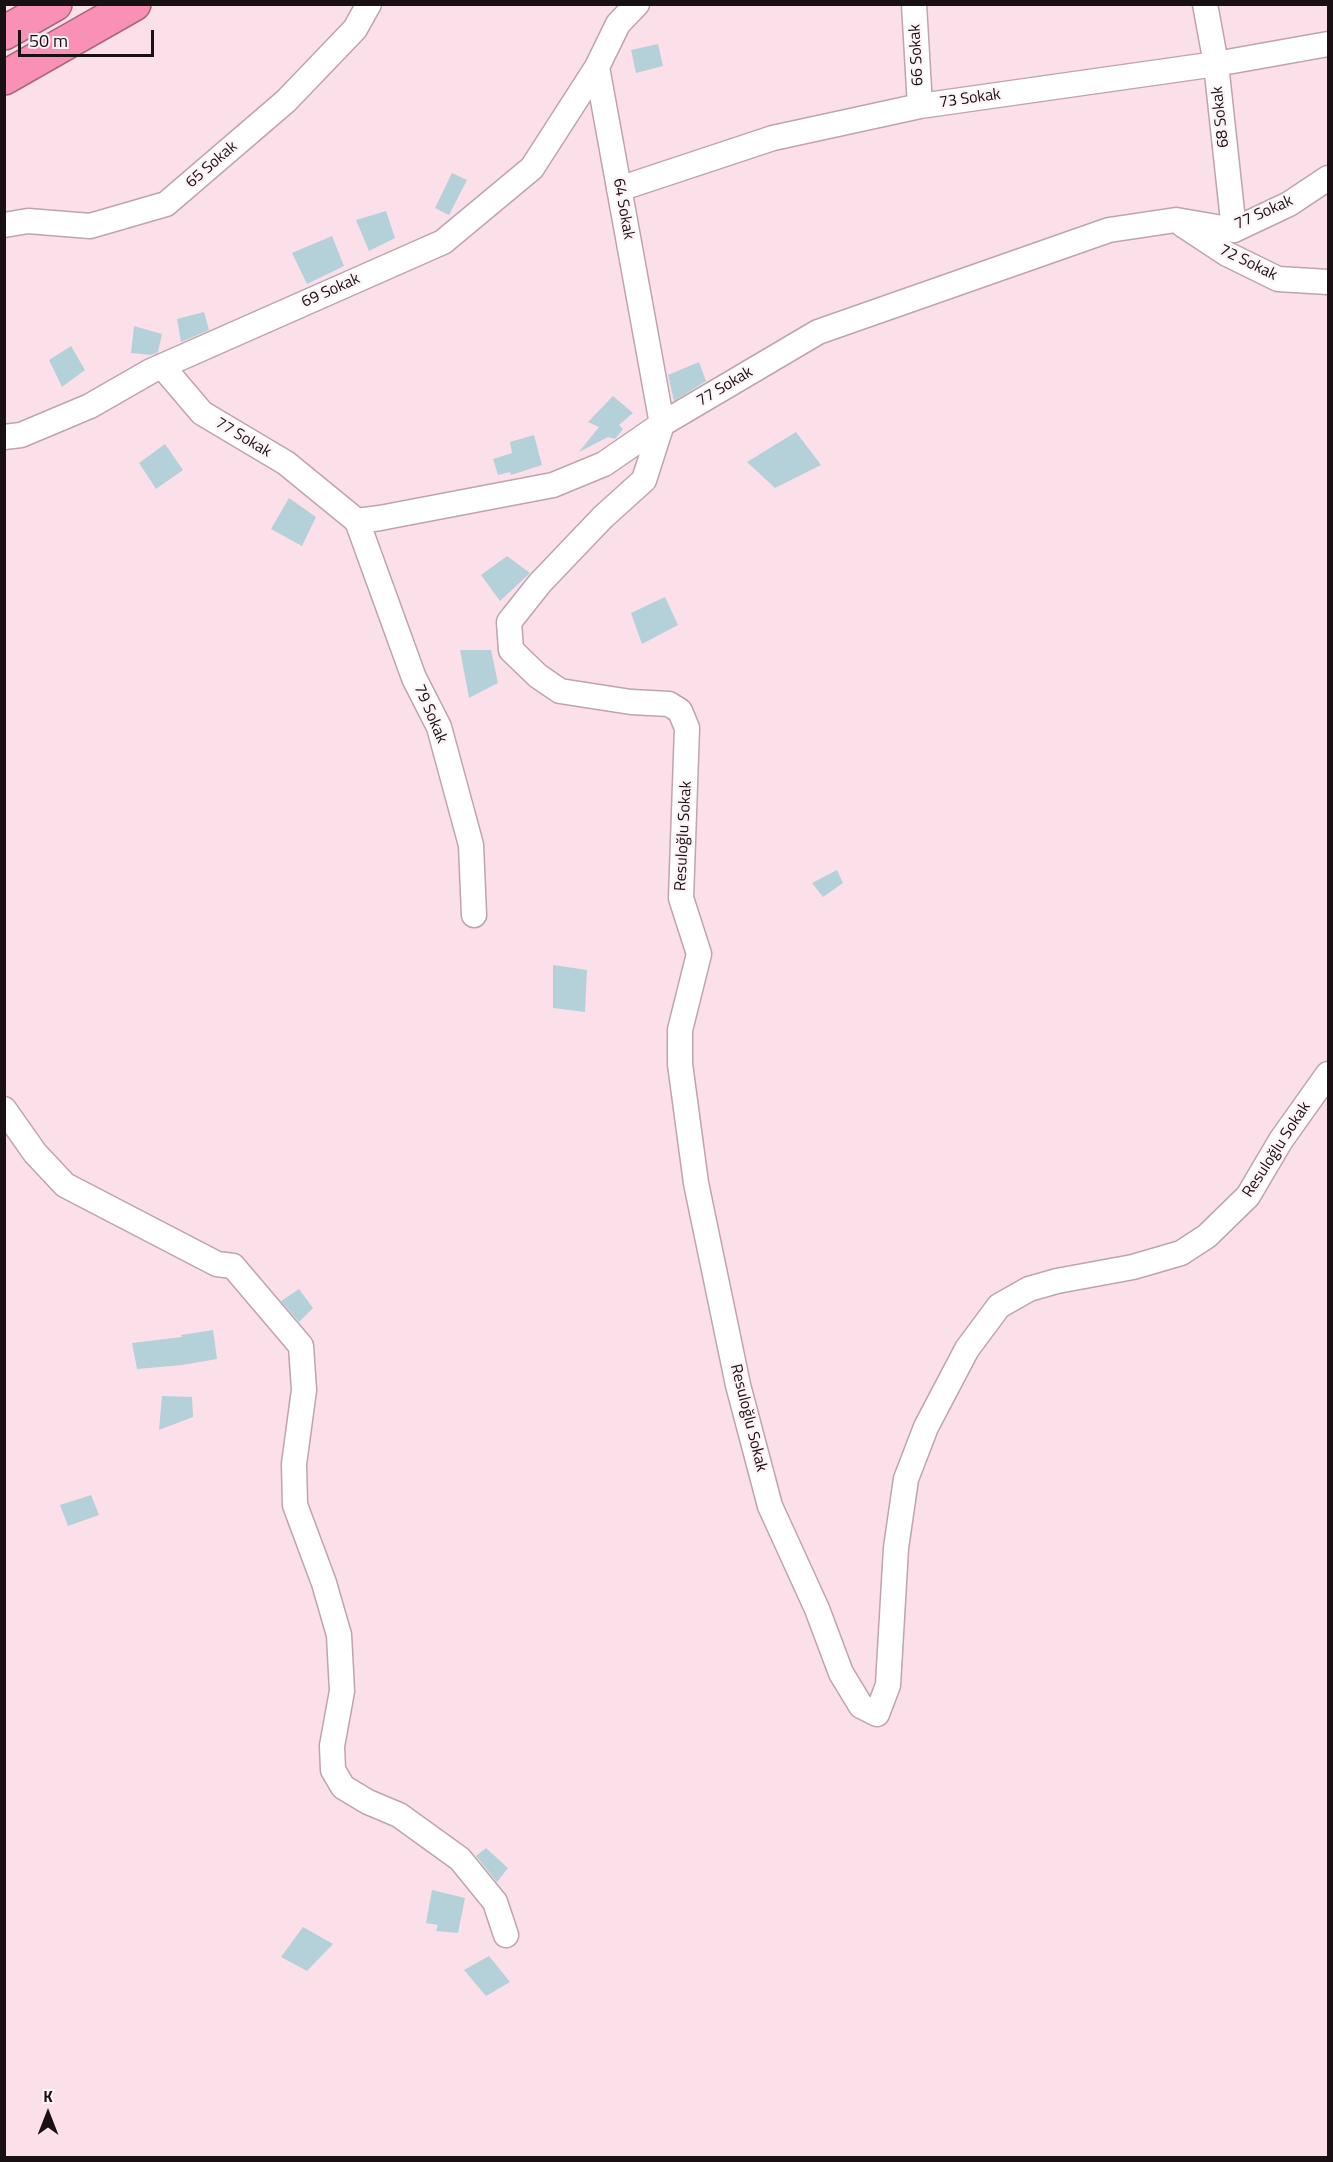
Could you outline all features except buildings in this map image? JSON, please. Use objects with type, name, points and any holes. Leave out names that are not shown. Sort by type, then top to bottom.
[{"type":"highway","points":[[4,33],[55,4]]},
{"type":"highway","points":[[4,78],[134,4]]},
{"type":"street","name":"65 Sokak","points":[[4,225],[28,221],[90,226],[166,204],[286,101],[355,30],[369,4]]},
{"type":"street","points":[[597,67],[618,24],[637,4]]},
{"type":"street","name":"66 Sokak","points":[[914,4],[920,106]]},
{"type":"street","name":"68 Sokak","points":[[1205,4],[1216,64],[1234,230]]},
{"type":"street","name":"73 Sokak","points":[[619,189],[772,138],[920,106],[1216,64],[1329,44]]},
{"type":"street","name":"64 Sokak","points":[[597,67],[662,424]]},
{"type":"street","name":"69 Sokak","points":[[4,437],[21,435],[90,405],[162,366],[443,242],[532,168],[597,67]]},
{"type":"street","name":"77 Sokak","points":[[162,366],[202,413],[286,463],[357,521],[381,519],[553,485],[604,464],[662,424],[818,332],[1109,230],[1176,220],[1234,230],[1288,204],[1329,178]]},
{"type":"street","name":"72 Sokak","points":[[1176,220],[1227,255],[1278,279],[1329,282]]},
{"type":"street","name":"Resuloğlu Sokak","points":[[662,424],[644,480],[603,517],[548,574],[509,622],[511,650],[538,676],[560,691],[631,702],[669,704],[680,711],[687,728],[681,898],[699,954],[680,1030],[680,1064],[696,1183],[738,1385],[770,1506],[817,1609],[841,1673],[861,1706],[877,1714],[888,1685],[896,1548],[906,1479],[926,1427],[967,1348],[999,1306],[1029,1289],[1057,1281],[1133,1267],[1181,1253],[1207,1236],[1248,1196],[1281,1140],[1329,1074]]},
{"type":"street","name":"79 Sokak","points":[[357,521],[414,678],[439,727],[471,845],[474,915]]},
{"type":"street","points":[[4,1109],[35,1153],[65,1185],[217,1264],[233,1266],[301,1346],[304,1390],[294,1464],[295,1505],[324,1583],[339,1635],[342,1691],[332,1746],[333,1770],[343,1787],[368,1802],[399,1815],[460,1858],[495,1902],[506,1935]]}]
